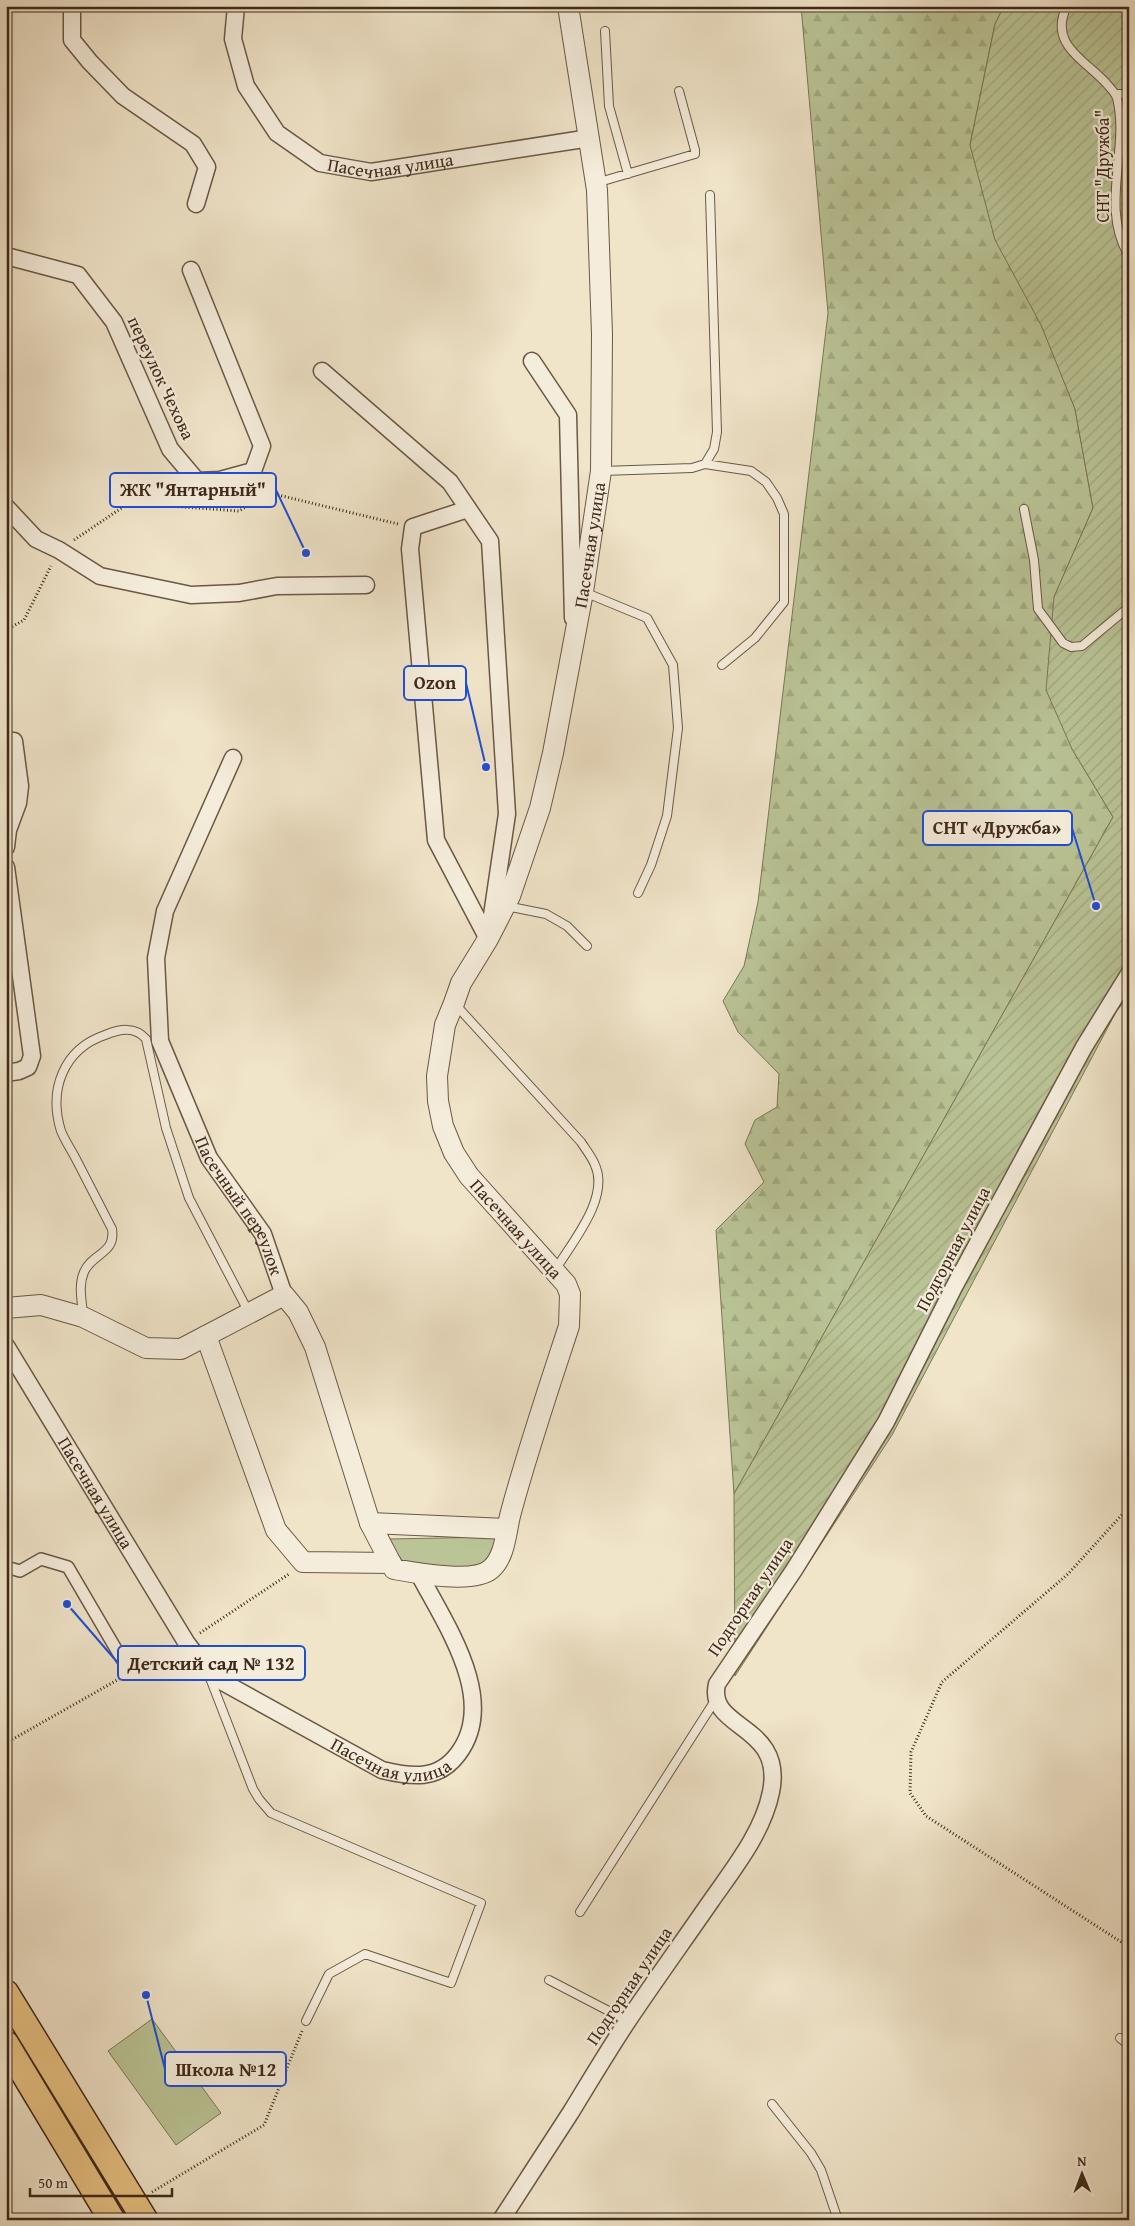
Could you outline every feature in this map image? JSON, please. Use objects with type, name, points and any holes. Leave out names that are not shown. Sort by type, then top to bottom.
[{"type":"main road","points":[[6,1993],[145,2208]]},
{"type":"main road","points":[[6,2044],[112,2220]]},
{"type":"street","points":[[72,6],[72,40],[90,62],[123,96],[193,144],[208,167],[196,204]]},
{"type":"street","name":"Пасечная улица","points":[[236,6],[233,39],[246,86],[277,132],[320,163],[371,172],[590,138]]},
{"type":"street","name":"Пасечная улица","points":[[391,1563],[394,1569],[449,1577],[480,1575],[491,1569],[500,1557],[569,1326],[570,1294],[566,1284],[469,1176],[454,1153],[443,1126],[438,1101],[437,1076],[445,1025],[461,983],[488,939],[505,906],[540,808],[553,753],[573,643],[601,471],[602,334],[596,183],[568,6]]},
{"type":"street","name":"переулок Чехова","points":[[6,259],[10,257],[78,275],[114,322],[170,449],[197,481],[220,480],[253,471],[262,446],[191,270]]},
{"type":"street","points":[[532,361],[568,414],[573,643]]},
{"type":"street","name":"Пасечная улица","points":[[322,371],[450,482],[490,541],[507,814],[488,939]]},
{"type":"street","points":[[6,507],[36,539],[59,550],[100,576],[191,595],[239,593],[277,586],[366,585]]},
{"type":"street","points":[[468,509],[413,528],[410,549],[436,840],[488,939]]},
{"type":"street","points":[[6,847],[8,830],[18,803],[20,786],[14,741]]},
{"type":"street","name":"Пасечный переулок","points":[[233,758],[165,911],[156,958],[160,1041],[209,1158],[263,1234],[284,1295],[298,1312],[315,1347],[370,1523],[391,1563]]},
{"type":"street","points":[[6,867],[32,1056],[28,1066],[19,1071],[6,1073]]},
{"type":"street","name":"Подгорная улица","points":[[501,2220],[628,2021],[751,1843],[771,1795],[773,1780],[769,1754],[762,1742],[721,1710],[715,1692],[722,1675],[794,1570],[886,1422],[954,1287],[1079,1056],[1129,974]]},
{"type":"street","points":[[6,1308],[41,1305],[83,1316],[146,1348],[181,1349],[284,1295]]},
{"type":"street","points":[[206,1336],[276,1530],[303,1562],[391,1563]]},
{"type":"street","name":"Пасечная улица","points":[[6,1346],[186,1642],[208,1671],[219,1680],[382,1770],[409,1777],[430,1774],[450,1764],[463,1747],[473,1721],[471,1682],[460,1653],[420,1574]]},
{"type":"street","points":[[370,1523],[507,1529]]},
{"type":"street","points":[[6,1567],[20,1572],[41,1559],[68,1567],[130,1672]]},
{"type":"lane","name":"СНТ \"Дружба\"","points":[[1067,6],[1062,15],[1061,32],[1067,46],[1116,94],[1121,114],[1115,206],[1117,225],[1123,246],[1129,256]]},
{"type":"lane","points":[[605,31],[609,106],[628,174]]},
{"type":"lane","points":[[596,183],[695,154],[696,150],[679,91]]},
{"type":"lane","points":[[1116,94],[1129,94]]},
{"type":"lane","points":[[705,464],[714,449],[717,432],[710,195]]},
{"type":"lane","points":[[601,471],[692,468],[705,464],[751,471],[766,482],[777,498],[784,514],[784,602],[755,638],[722,665]]},
{"type":"lane","points":[[1024,509],[1034,560],[1038,609],[1062,643],[1071,647],[1082,646],[1129,607]]},
{"type":"lane","points":[[582,592],[647,618],[673,665],[678,728],[667,816],[651,865],[638,893]]},
{"type":"lane","points":[[505,906],[546,914],[566,926],[587,946]]},
{"type":"lane","points":[[454,1003],[581,1142],[596,1167],[599,1182],[598,1195],[592,1210],[555,1271]]},
{"type":"lane","points":[[83,1316],[80,1285],[84,1271],[89,1262],[110,1245],[113,1236],[112,1229],[61,1130],[58,1110],[61,1073],[68,1060],[82,1046],[93,1039],[110,1033],[133,1030],[141,1033],[146,1039],[166,1128],[189,1198],[250,1314]]},
{"type":"lane","points":[[208,1671],[253,1789],[258,1799],[271,1813],[481,1903],[451,1982],[365,1954],[329,1974],[306,2021]]},
{"type":"lane","points":[[580,1912],[716,1699]]},
{"type":"lane","points":[[549,1980],[628,2021]]},
{"type":"lane","points":[[1120,2038],[1129,2045]]},
{"type":"lane","points":[[772,2104],[811,2153],[821,2170],[838,2220]]},
{"type":"path","points":[[6,630],[24,620],[59,550],[129,503],[239,511],[270,493],[413,528]]},
{"type":"path","points":[[1129,1506],[1068,1574],[942,1682],[911,1752],[910,1793],[926,1816],[1129,1947]]},
{"type":"path","points":[[6,1743],[186,1642],[298,1569]]},
{"type":"path","points":[[145,2208],[264,2125],[306,2021]]},
{"type":"green space","points":[[801,6],[1004,6],[995,24],[970,145],[1075,409],[1093,508],[1054,597],[1072,749],[1113,817],[734,1494],[716,1230],[764,1182],[745,1144],[755,1120],[777,1107],[779,1074],[738,1032],[723,1001],[744,966],[758,902],[828,313]]},
{"type":"green space","points":[[1004,6],[1129,6],[1129,995],[1116,1012],[892,1435],[735,1676],[734,1494],[1113,817],[1072,749],[1046,690],[1054,597],[1093,508],[1075,409],[1041,325],[995,240],[970,145],[995,24]]},
{"type":"green space","points":[[492,1537],[496,1540],[491,1556],[484,1563],[467,1567],[428,1566],[407,1562],[395,1555],[389,1539]]},
{"type":"green space","points":[[152,2019],[221,2113],[176,2145],[108,2051]]},
{"type":"place","name":"ЖК \"Янтарный\"","points":[[306,553]]},
{"type":"place","name":"Ozon","points":[[486,767]]},
{"type":"place","name":"СНТ «Дружба»","points":[[1096,906]]},
{"type":"place","name":"Детский сад № 132","points":[[67,1604]]},
{"type":"place","name":"Школа №12","points":[[146,1995]]}]
